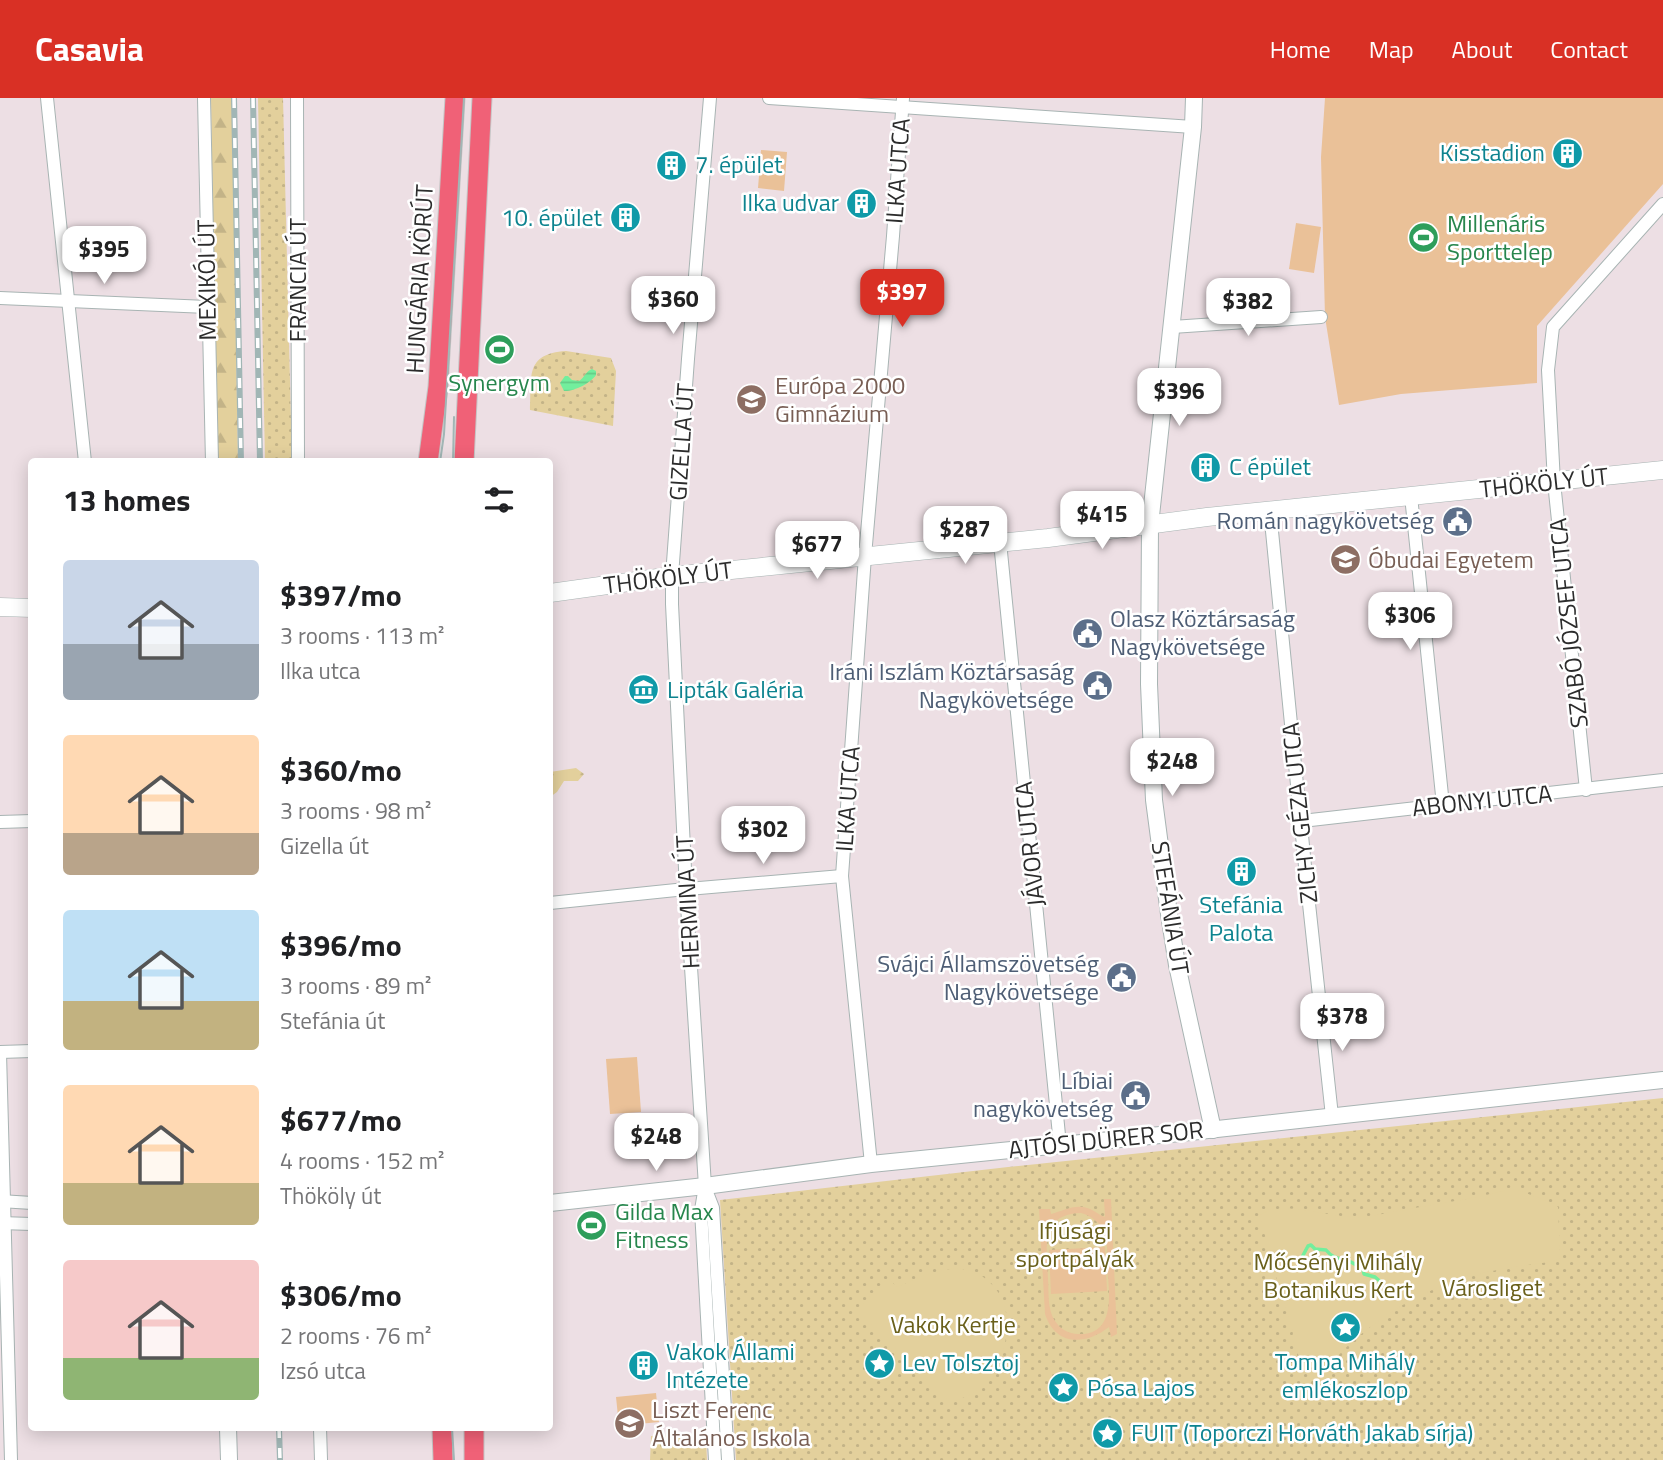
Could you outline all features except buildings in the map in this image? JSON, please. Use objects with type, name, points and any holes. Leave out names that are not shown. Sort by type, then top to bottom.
[{"type":"main road","name":"HUNGÁRIA KÖRÚT","points":[[429,458],[438,387],[455,98]]},
{"type":"main road","points":[[464,458],[482,98]]},
{"type":"main road","name":"THÖKÖLY ÚT","points":[[553,593],[672,576],[1663,470]]},
{"type":"main road","points":[[0,607],[28,608]]},
{"type":"main road","points":[[442,1431],[443,1460]]},
{"type":"main road","points":[[474,1431],[474,1460]]},
{"type":"street","points":[[47,98],[85,458]]},
{"type":"street","name":"MEXIKÓI ÚT","points":[[204,98],[212,458]]},
{"type":"street","name":"FRANCIA ÚT","points":[[297,98],[298,458]]},
{"type":"street","name":"GIZELLA ÚT","points":[[672,576],[710,98]]},
{"type":"street","points":[[769,98],[902,103],[961,110],[1193,127]]},
{"type":"street","name":"STEFÁNIA ÚT","points":[[1194,98],[1150,525],[1149,684],[1154,800],[1177,965],[1213,1130]]},
{"type":"street","name":"ILKA UTCA","points":[[871,1164],[842,876],[902,103]]},
{"type":"street","name":"SZABÓ JÓZSEF UTCA","points":[[1586,790],[1554,482],[1548,370],[1553,327],[1663,204]]},
{"type":"street","points":[[0,298],[207,307]]},
{"type":"street","points":[[1172,327],[1321,317]]},
{"type":"street","points":[[1411,496],[1443,805]]},
{"type":"street","name":"ZICHY GÉZA UTCA","points":[[1270,511],[1332,1116]]},
{"type":"street","name":"JÁVOR UTCA","points":[[1000,542],[1060,1145]]},
{"type":"street","name":"HERMINA ÚT","points":[[672,576],[686,889],[705,1186],[701,1210],[715,1460]]},
{"type":"street","name":"ABONYI UTCA","points":[[1302,821],[1663,780]]},
{"type":"street","points":[[0,822],[28,821]]},
{"type":"street","points":[[553,902],[842,876]]},
{"type":"street","points":[[11,1460],[2,1223],[0,1053],[28,1051]]},
{"type":"street","name":"AJTÓSI DÜRER SOR","points":[[553,1203],[871,1164],[1213,1130],[1663,1080]]},
{"type":"street","name":"HERMINA ÚT","points":[[705,1186],[713,1208],[728,1460]]},
{"type":"street","points":[[2,1201],[28,1203]]},
{"type":"street","points":[[2,1223],[28,1224]]},
{"type":"street","points":[[228,1431],[229,1460]]},
{"type":"street","points":[[320,1431],[321,1460]]},
{"type":"green space","points":[[211,98],[232,98],[238,458],[217,458]]},
{"type":"green space","points":[[258,98],[283,98],[292,458],[265,458]]},
{"type":"green space","points":[[566,351],[611,358],[616,371],[613,426],[530,410],[531,378],[537,362],[552,353]]},
{"type":"green space","points":[[576,768],[584,774],[578,781],[564,781],[553,795],[553,772]]},
{"type":"green space","name":"Városliget","points":[[1663,1098],[1663,1460],[736,1460],[720,1200]]},
{"type":"green space","name":"Mőcsényi Mihály Botanikus Kert","points":[[1518,1190],[1558,1207],[1560,1259],[1479,1274],[1426,1293],[1382,1318],[1324,1365],[1307,1363],[1298,1355],[1260,1215],[1279,1209],[1291,1209],[1364,1217]]},
{"type":"green space","name":"Vakok Kertje","points":[[959,1268],[980,1275],[997,1291],[1006,1311],[1007,1334],[1001,1356],[987,1380],[973,1393],[951,1403],[857,1310],[888,1278],[897,1287],[934,1272]]},
{"type":"green space","points":[[699,1435],[700,1440],[706,1440],[707,1460],[650,1460],[651,1436]]},
{"type":"shaded area","points":[[1325,98],[1663,98],[1663,184],[1537,326],[1537,383],[1401,394],[1339,405],[1325,317],[1321,157]]},
{"type":"shaded area","points":[[761,150],[787,152],[784,191],[758,188]]},
{"type":"shaded area","points":[[1296,223],[1321,227],[1314,273],[1289,269]]},
{"type":"shaded area","points":[[592,369],[596,371],[596,375],[590,381],[564,391],[560,383],[565,376],[579,381]]},
{"type":"shaded area","points":[[637,1057],[641,1112],[610,1114],[606,1059]]},
{"type":"shaded area","points":[[1104,1199],[1111,1199],[1117,1334],[1111,1337],[1109,1327],[1091,1337],[1072,1340],[1056,1332],[1045,1314],[1039,1209],[1050,1209],[1051,1214],[1074,1207],[1085,1207],[1105,1217]],"holes":[[[1085,1214],[1095,1220],[1105,1233],[1109,1299],[1105,1320],[1099,1328],[1091,1333],[1075,1334],[1059,1326],[1051,1311],[1047,1245],[1048,1235],[1058,1220],[1067,1215]]]},
{"type":"shaded area","points":[[1105,1247],[1107,1291],[1051,1294],[1049,1250]]},
{"type":"shaded area","points":[[656,1393],[659,1422],[619,1426],[616,1397]]},
{"type":"waterway","points":[[1300,1261],[1311,1245],[1315,1249],[1326,1250],[1344,1259],[1346,1263],[1351,1262],[1363,1269],[1364,1274],[1375,1277],[1382,1283]]},
{"type":"tram line","points":[[441,458],[464,98]]},
{"type":"tram line","points":[[453,458],[454,417]]},
{"type":"tram line","points":[[452,1431],[454,1460]]},
{"type":"railway","points":[[234,98],[241,458]]},
{"type":"railway","points":[[253,98],[260,458]]},
{"type":"railway","points":[[279,1431],[280,1460]]},
{"type":"place","name":"Kisstadion","points":[[1568,153]]},
{"type":"place","name":"7. épület","points":[[672,165]]},
{"type":"place","name":"Ilka udvar","points":[[862,203]]},
{"type":"place","name":"10. épület","points":[[625,218]]},
{"type":"place","name":"Millenáris Sporttelep","points":[[1424,238]]},
{"type":"place","name":"Synergym","points":[[499,349]]},
{"type":"place","name":"Európa 2000 Gimnázium","points":[[752,400]]},
{"type":"place","name":"C épület","points":[[1206,467]]},
{"type":"place","name":"Román nagykövetség","points":[[1457,521]]},
{"type":"place","name":"Óbudai Egyetem","points":[[1345,560]]},
{"type":"place","name":"Olasz Köztársaság Nagykövetsége","points":[[1087,633]]},
{"type":"place","name":"Iráni Iszlám Köztársaság Nagykövetsége","points":[[1097,686]]},
{"type":"place","name":"Lipták Galéria","points":[[644,690]]},
{"type":"place","name":"Stefánia Palota","points":[[1241,871]]},
{"type":"place","name":"Svájci Államszövetség Nagykövetsége","points":[[1122,978]]},
{"type":"place","name":"Líbiai nagykövetség","points":[[1136,1095]]},
{"type":"place","name":"Gilda Max Fitness","points":[[592,1226]]},
{"type":"place","name":"Tompa Mihály emlékoszlop","points":[[1345,1328]]},
{"type":"place","name":"Lev Tolsztoj","points":[[879,1363]]},
{"type":"place","name":"Vakok Állami Intézete","points":[[643,1366]]},
{"type":"place","name":"Pósa Lajos","points":[[1064,1388]]},
{"type":"place","name":"Liszt Ferenc Általános Iskola","points":[[629,1424]]},
{"type":"place","name":"FUIT (Toporczi Horváth Jakab sírja)","points":[[1108,1433]]},
{"type":"park label","name":"Ifjúsági sportpályák","points":[[1075,1245]]}]
